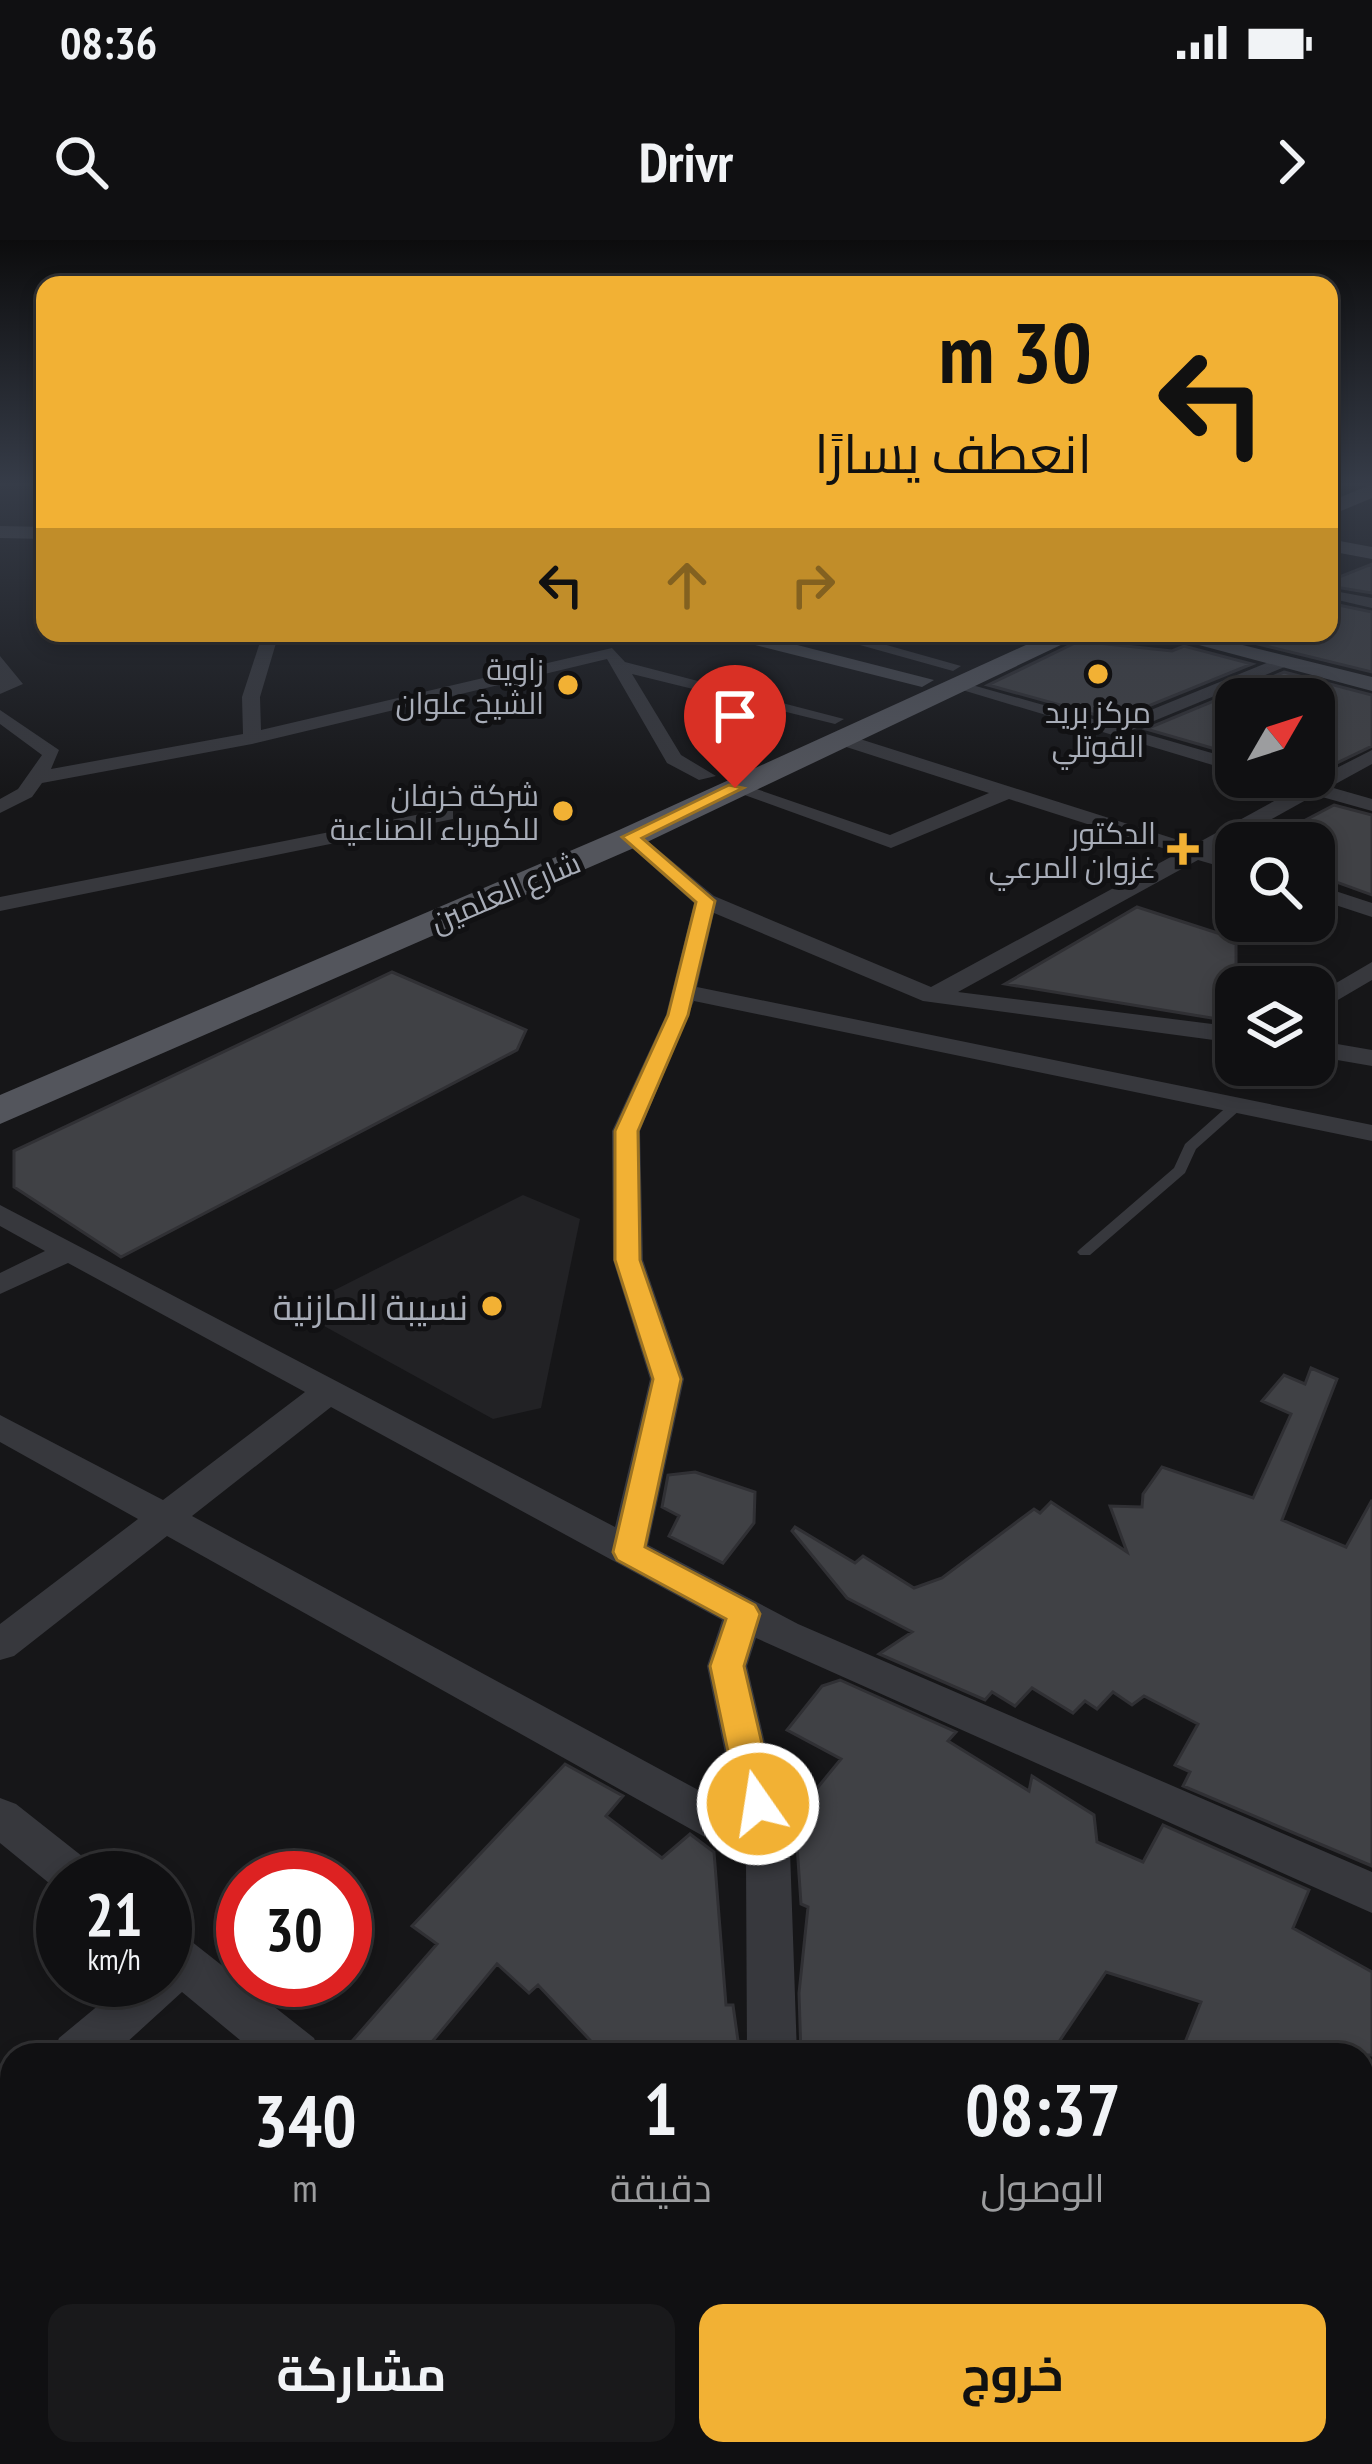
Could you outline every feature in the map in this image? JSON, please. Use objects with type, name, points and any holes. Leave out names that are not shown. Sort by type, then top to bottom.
[{"type":"main road","points":[[768,642],[944,678]]},
{"type":"main road","name":"شارع العلمين","points":[[0,1083],[721,782],[944,678],[1009,642]]},
{"type":"main road","name":"شارع العلمين","points":[[944,678],[1046,642]]},
{"type":"main road","points":[[1202,642],[1372,684]]},
{"type":"main road","name":"شارع العلمين","points":[[0,1111],[631,837],[721,782]]},
{"type":"street","points":[[1338,595],[1372,602]]},
{"type":"street","points":[[252,739],[251,697],[268,642]]},
{"type":"street","points":[[849,642],[944,678],[1215,760]]},
{"type":"street","points":[[613,651],[674,759],[721,782],[890,842],[1008,792]]},
{"type":"street","points":[[36,778],[252,739],[613,651],[1008,792],[1215,859]]},
{"type":"street","points":[[0,661],[14,684],[0,689]]},
{"type":"street","points":[[1114,731],[1282,662]]},
{"type":"street","points":[[0,715],[52,754],[25,793],[0,807]]},
{"type":"street","points":[[1335,776],[1372,756]]},
{"type":"street","points":[[1335,794],[1372,805]]},
{"type":"street","points":[[932,995],[1294,798]]},
{"type":"street","points":[[0,904],[446,815]]},
{"type":"street","points":[[631,837],[706,901],[932,995],[1215,1032]]},
{"type":"street","points":[[1335,898],[1372,910]]},
{"type":"street","points":[[628,1552],[667,1379],[628,1260],[626,1131],[684,991],[706,901]]},
{"type":"street","points":[[1335,993],[1372,968]]},
{"type":"street","points":[[684,991],[1372,1132]]},
{"type":"street","points":[[1335,1052],[1372,1058]]},
{"type":"street","points":[[0,1214],[744,1614],[1372,1893]]},
{"type":"street","points":[[0,1285],[64,1252]]},
{"type":"street","points":[[0,1645],[328,1393]]},
{"type":"street","points":[[0,1426],[768,1850]]},
{"type":"street","points":[[744,1614],[727,1666],[768,1850],[772,2043]]},
{"type":"street","points":[[0,1817],[42,1851]]},
{"type":"street","points":[[192,1984],[278,2043]]},
{"type":"street","points":[[90,2043],[128,2007]]},
{"type":"lane","points":[[1084,1252],[1180,1170],[1190,1148],[1236,1106]]},
{"type":"shaded area","points":[[523,1195],[580,1219],[541,1408],[493,1419],[295,1310]]},
{"type":"building","points":[[1338,586],[1372,586],[1372,593],[1338,587]]},
{"type":"building","points":[[1338,605],[1372,612],[1372,672],[1250,642],[1338,642]]},
{"type":"building","name":"مركز بريد القوتلي","points":[[1077,642],[1172,651],[1184,646],[1252,664],[1215,678],[1114,720],[988,685]]},
{"type":"building","points":[[1284,672],[1307,678],[1269,678]]},
{"type":"building","points":[[1335,685],[1372,695],[1372,746],[1335,764]]},
{"type":"building","points":[[1215,700],[1215,749],[1146,729]]},
{"type":"building","points":[[1334,805],[1372,815],[1372,895],[1335,882],[1335,822],[1302,822]]},
{"type":"building","points":[[1137,907],[1215,932],[1215,942],[1236,944],[1236,966],[1215,966],[1215,1019],[1005,984]]},
{"type":"building","points":[[392,972],[526,1030],[517,1050],[121,1257],[14,1187],[14,1151]]},
{"type":"building","points":[[1311,1368],[1337,1379],[1282,1520],[1346,1547],[1372,1500],[1372,1866],[1183,1786],[1190,1772],[1175,1765],[1198,1724],[1144,1696],[1132,1705],[1113,1692],[1097,1709],[1085,1701],[1073,1713],[1032,1688],[1015,1706],[992,1692],[985,1700],[879,1654],[912,1632],[847,1598],[792,1531],[795,1527],[855,1563],[863,1556],[914,1588],[942,1578],[1034,1509],[1040,1513],[1051,1502],[1127,1552],[1110,1506],[1142,1507],[1143,1494],[1162,1467],[1253,1498],[1291,1414],[1262,1401],[1284,1375],[1305,1384]]},
{"type":"building","points":[[695,1472],[755,1492],[754,1523],[723,1563],[669,1536],[679,1516],[662,1507],[668,1475]]},
{"type":"building","points":[[840,1680],[956,1732],[948,1741],[1029,1791],[1032,1776],[1094,1815],[1097,1842],[1143,1862],[1163,1825],[1309,1890],[1293,1928],[1372,1972],[1372,2043],[1185,2043],[1201,2002],[1106,1972],[1058,2043],[801,2043],[799,1993],[808,1907],[801,1904],[795,1815],[841,1759],[787,1730],[822,1686]]},
{"type":"building","points":[[565,1764],[623,1796],[606,1816],[662,1858],[690,1834],[714,1852],[726,2005],[733,2005],[738,2043],[593,2043],[538,1985],[529,1993],[497,1964],[431,2043],[350,2043],[437,1944],[412,1926]]},
{"type":"place","name":"مركز بريد القوتلي","points":[[1098,674]]},
{"type":"place","name":"زاوية الشيخ علوان","points":[[568,685]]},
{"type":"place","name":"شركة خرفان للكهرباء الصناعية","points":[[563,811]]},
{"type":"place","name":"الدكتور غزوان المرعي","points":[[1183,849]]},
{"type":"place","name":"نسيبة المازنية","points":[[492,1306]]},
{"type":"route","points":[[735,788],[631,837],[706,901],[678,1015],[626,1131],[628,1260],[667,1379],[628,1552],[744,1614],[727,1666],[758,1804]]}]
